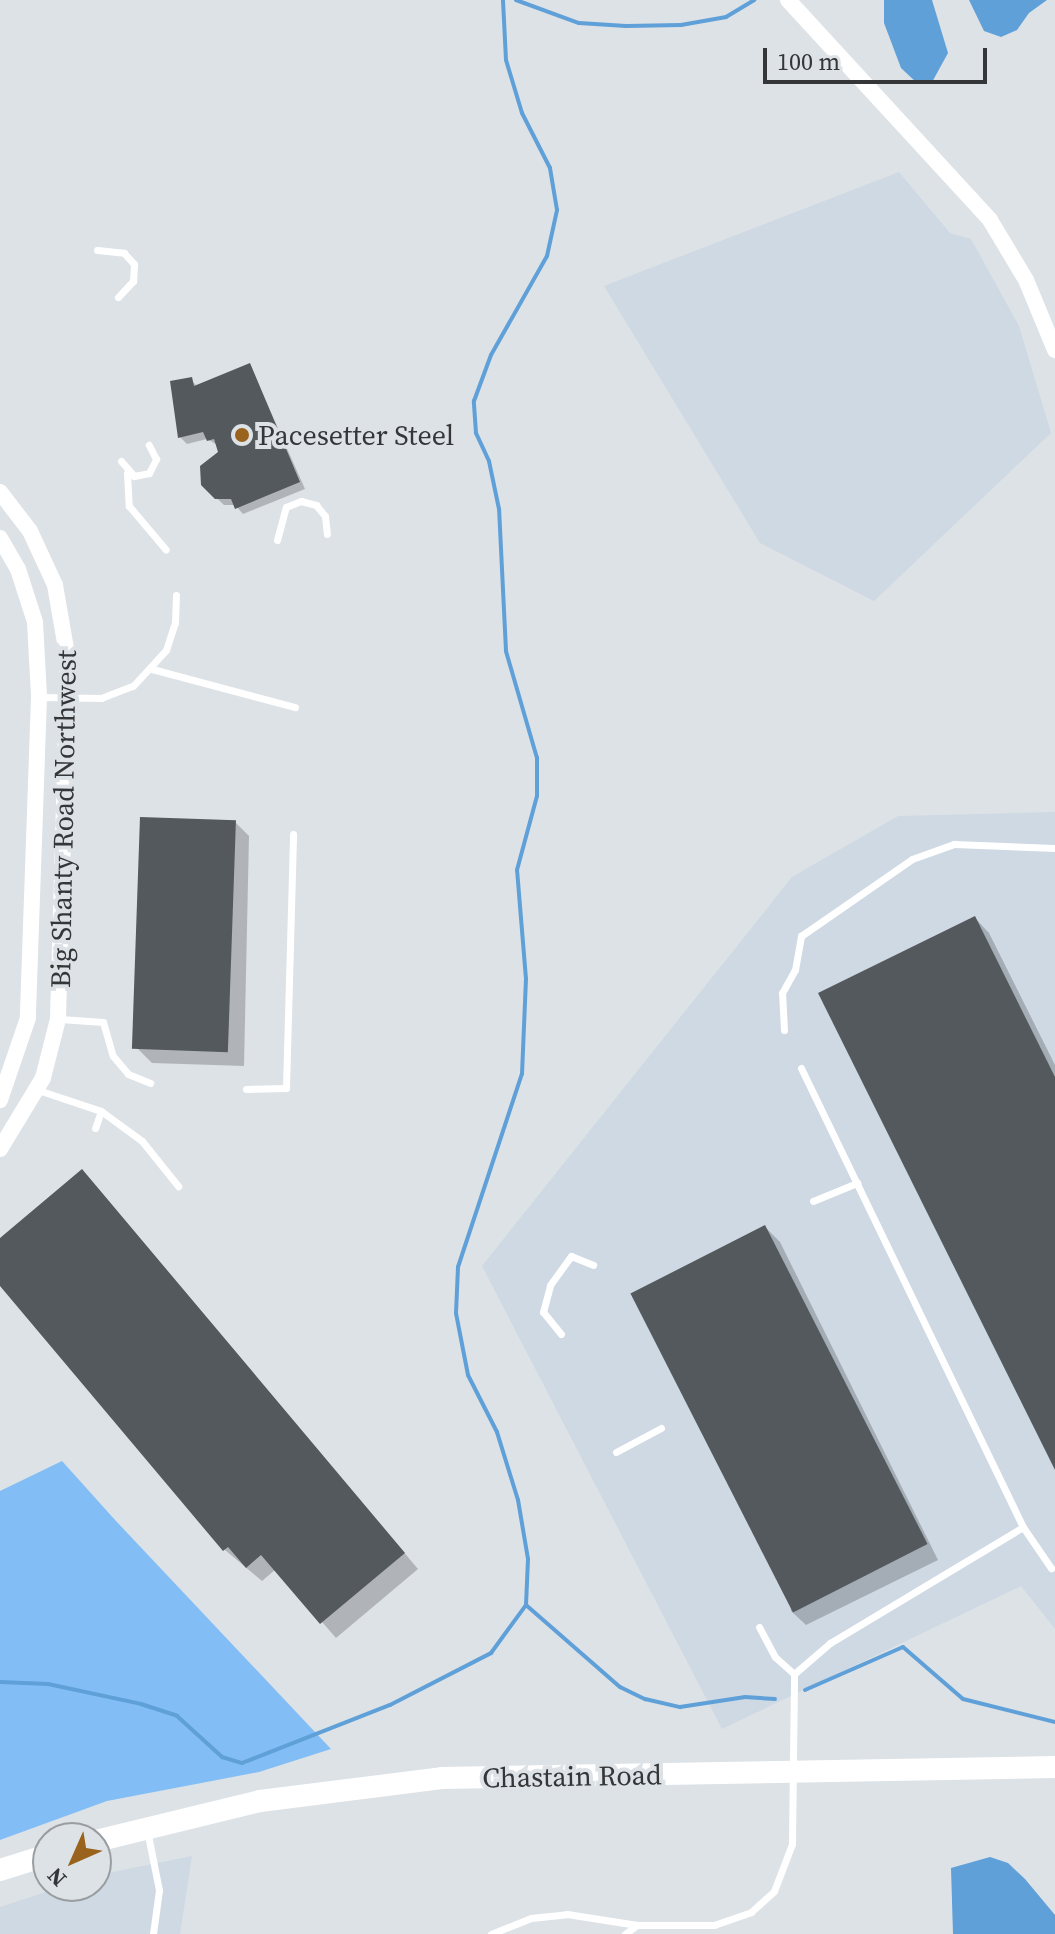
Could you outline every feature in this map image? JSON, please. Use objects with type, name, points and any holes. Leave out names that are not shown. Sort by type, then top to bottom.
[{"type":"main road","name":"Chastain Road","points":[[112,1837],[260,1801],[442,1778],[1055,1767]]},
{"type":"main road","points":[[0,1870],[32,1860]]},
{"type":"street","points":[[788,0],[990,220],[1026,280],[1055,350]]},
{"type":"street","name":"Big Shanty Road Northwest","points":[[0,492],[30,531],[55,585],[66,633],[58,1019],[38,1090],[0,1149]]},
{"type":"street","name":"Big Shanty Road Northwest","points":[[0,538],[18,569],[35,622],[39,697],[28,1018],[0,1100]]},
{"type":"lane","points":[[97,250],[124,253],[134,264],[133,281],[118,297]]},
{"type":"lane","points":[[127,473],[142,476],[154,467],[149,445]]},
{"type":"lane","points":[[121,461],[127,473],[129,506],[166,550]]},
{"type":"lane","points":[[277,540],[286,507],[301,501],[316,505],[325,516],[327,534]]},
{"type":"lane","points":[[39,697],[66,699],[113,695],[152,669],[171,637],[176,595]]},
{"type":"lane","points":[[152,669],[295,707]]},
{"type":"lane","points":[[246,1089],[286,1088],[293,834]]},
{"type":"lane","points":[[784,1030],[782,993],[795,970],[801,936],[912,859],[954,844],[1055,848]]},
{"type":"lane","points":[[58,1019],[103,1022],[113,1056],[128,1074],[150,1083]]},
{"type":"lane","points":[[801,1068],[1023,1527],[1051,1568]]},
{"type":"lane","points":[[38,1090],[101,1111],[142,1141],[178,1186]]},
{"type":"lane","points":[[95,1128],[101,1111]]},
{"type":"lane","points":[[813,1201],[857,1183]]},
{"type":"lane","points":[[561,1334],[543,1312],[550,1285],[571,1256],[593,1265]]},
{"type":"lane","points":[[616,1452],[661,1428]]},
{"type":"lane","points":[[491,1934],[531,1918],[558,1914],[637,1925],[726,1923],[763,1902],[782,1879],[792,1844],[794,1674],[830,1643],[1023,1527]]},
{"type":"lane","points":[[759,1627],[775,1657],[794,1674]]},
{"type":"lane","points":[[146,1827],[159,1890],[153,1934]]},
{"type":"lane","points":[[625,1934],[637,1925]]},
{"type":"lane","points":[[637,1925],[637,1934]]},
{"type":"shaded area","points":[[884,0],[932,0],[948,53],[931,84],[918,84],[901,68],[884,23]]},
{"type":"shaded area","points":[[969,0],[1047,0],[1029,13],[1017,30],[1001,37],[984,31]]},
{"type":"shaded area","points":[[899,172],[950,233],[971,239],[1019,326],[1051,433],[874,601],[760,543],[604,286]]},
{"type":"shaded area","points":[[1055,812],[1055,1629],[1021,1586],[722,1729],[482,1266],[792,877],[898,816]]},
{"type":"shaded area","points":[[62,1461],[331,1749],[259,1772],[107,1801],[49,1822],[32,1822],[32,1828],[0,1840],[0,1491]]},
{"type":"shaded area","points":[[192,1856],[180,1934],[0,1934],[0,1907],[32,1896],[32,1902],[112,1902],[112,1872]]},
{"type":"shaded area","points":[[990,1857],[1008,1863],[1025,1879],[1055,1915],[1055,1934],[953,1934],[951,1868]]},
{"type":"building","name":"Pacesetter Steel","points":[[250,363],[300,482],[235,509],[231,499],[215,499],[201,485],[200,466],[218,452],[214,439],[207,441],[203,432],[178,438],[170,381],[192,377],[194,386]]},
{"type":"building","points":[[140,817],[236,820],[228,1052],[132,1049]]},
{"type":"building","points":[[975,916],[1055,1077],[1055,1470],[818,993]]},
{"type":"building","points":[[82,1169],[405,1553],[320,1624],[261,1555],[246,1568],[228,1547],[223,1551],[0,1286],[0,1238]]},
{"type":"building","points":[[765,1225],[928,1544],[793,1613],[630,1294]]},
{"type":"waterway","points":[[0,1682],[48,1684],[141,1704],[177,1716],[222,1757],[242,1763],[390,1705],[491,1653],[526,1605],[528,1559],[518,1500],[497,1432],[468,1375],[456,1313],[458,1267],[522,1074],[526,979],[517,870],[537,796],[537,758],[506,651],[499,509],[489,461],[476,433],[474,401],[491,355],[547,256],[557,210],[550,168],[522,113],[506,60],[503,0]]},
{"type":"waterway","points":[[516,0],[579,23],[626,26],[681,25],[726,17],[754,0]]},
{"type":"waterway","points":[[526,1605],[620,1687],[645,1699],[680,1707],[745,1697],[775,1699]]},
{"type":"waterway","points":[[805,1690],[903,1647],[963,1699],[1055,1722]]},
{"type":"place","name":"Pacesetter Steel","points":[[242,435]]}]
